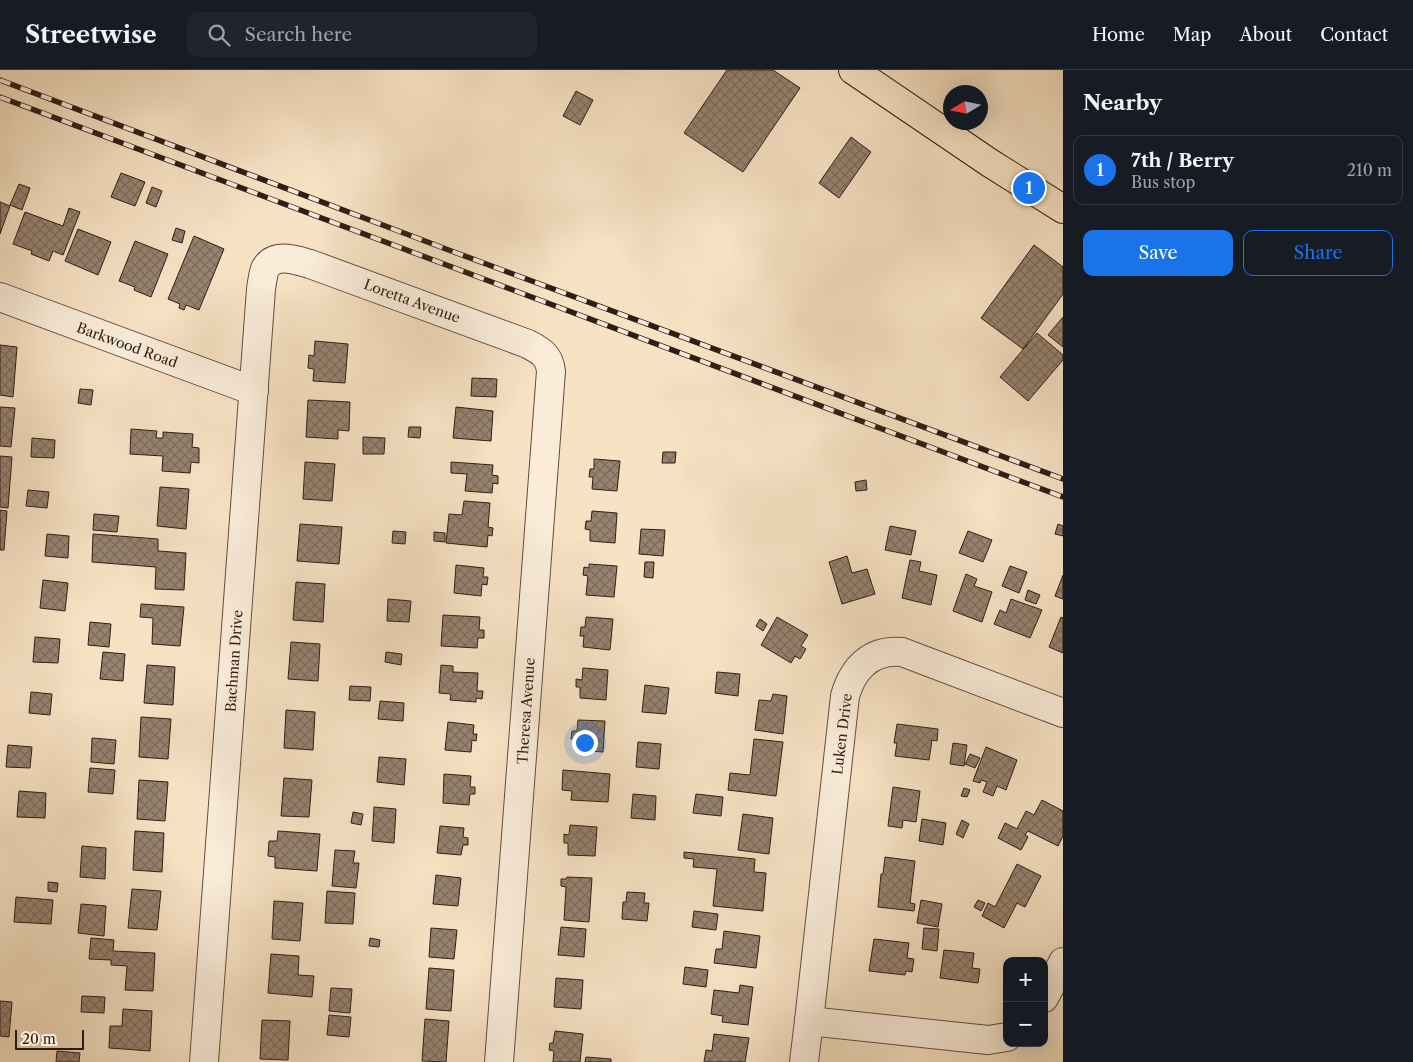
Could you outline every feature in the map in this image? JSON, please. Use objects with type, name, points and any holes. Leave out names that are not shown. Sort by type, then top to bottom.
[{"type":"main road","points":[[853,70],[990,164],[1063,209]]},
{"type":"street","name":"Loretta Avenue","points":[[270,263],[277,258],[293,259],[310,264],[528,344],[540,350],[550,360]]},
{"type":"street","name":"Bachman Drive","points":[[204,1062],[262,289],[265,270],[270,263]]},
{"type":"street","name":"Barkwood Road","points":[[0,297],[254,391]]},
{"type":"street","name":"Theresa Avenue","points":[[499,1062],[550,391],[550,360]]},
{"type":"street","name":"Luken Drive","points":[[804,1062],[845,696],[848,684],[856,671],[878,654],[891,651],[902,652],[1063,713]]},
{"type":"street","points":[[1048,990],[1063,962]]},
{"type":"street","points":[[809,1021],[988,1040],[1003,1038]]},
{"type":"building","points":[[727,70],[773,70],[800,88],[743,172],[684,133]]},
{"type":"building","points":[[576,91],[593,100],[580,125],[563,116]]},
{"type":"building","points":[[851,137],[871,152],[839,198],[819,183]]},
{"type":"building","points":[[121,173],[145,182],[135,206],[111,197]]},
{"type":"building","points":[[19,184],[30,188],[22,210],[10,205]]},
{"type":"building","points":[[152,187],[162,191],[156,207],[146,203]]},
{"type":"building","points":[[0,202],[10,206],[0,234]]},
{"type":"building","points":[[69,208],[80,212],[63,255],[53,251],[49,261],[31,254],[32,251],[13,244],[25,212],[63,226]]},
{"type":"building","points":[[176,228],[185,231],[182,243],[172,240]]},
{"type":"building","points":[[78,229],[111,242],[98,275],[65,261]]},
{"type":"building","points":[[194,236],[224,249],[199,310],[186,305],[184,310],[179,308],[180,304],[168,299]]},
{"type":"building","points":[[135,241],[168,254],[151,297],[134,290],[135,287],[119,281]]},
{"type":"building","points":[[1034,245],[1063,267],[1063,294],[1023,349],[981,318]]},
{"type":"building","points":[[1063,317],[1063,347],[1048,335]]},
{"type":"building","points":[[1037,333],[1063,355],[1063,360],[1028,401],[1000,377]]},
{"type":"building","points":[[315,341],[348,344],[345,383],[313,381],[314,369],[308,368],[309,355],[314,356]]},
{"type":"building","points":[[0,345],[17,347],[13,397],[0,395]]},
{"type":"building","points":[[472,378],[497,379],[496,397],[471,396]]},
{"type":"building","points":[[80,389],[93,390],[91,405],[78,403]]},
{"type":"building","points":[[308,400],[350,402],[349,431],[338,430],[338,439],[306,437]]},
{"type":"building","points":[[0,407],[15,408],[11,447],[0,446]]},
{"type":"building","points":[[456,407],[493,411],[491,441],[453,438]]},
{"type":"building","points":[[409,427],[421,427],[420,438],[408,437]]},
{"type":"building","points":[[131,429],[157,431],[156,438],[163,438],[163,432],[193,434],[192,447],[199,448],[199,463],[191,462],[190,473],[162,471],[163,456],[130,454]]},
{"type":"building","points":[[363,437],[385,438],[384,454],[363,454]]},
{"type":"building","points":[[32,438],[55,440],[54,458],[31,457]]},
{"type":"building","points":[[663,452],[676,452],[675,463],[662,463]]},
{"type":"building","points":[[0,456],[12,457],[8,508],[0,507]]},
{"type":"building","points":[[594,459],[620,461],[617,491],[592,489],[593,477],[589,477],[590,469],[594,469]]},
{"type":"building","points":[[305,462],[335,464],[332,501],[303,499]]},
{"type":"building","points":[[451,462],[493,465],[492,475],[498,476],[498,484],[493,483],[492,493],[465,491],[467,474],[451,473]]},
{"type":"building","points":[[866,480],[867,490],[856,491],[855,482]]},
{"type":"building","points":[[160,487],[189,489],[186,529],[157,526]]},
{"type":"building","points":[[28,490],[49,492],[47,508],[26,506]]},
{"type":"building","points":[[464,501],[490,503],[488,527],[493,528],[492,536],[488,535],[487,547],[446,543],[449,514],[462,515]]},
{"type":"building","points":[[0,510],[7,511],[4,550],[0,550]]},
{"type":"building","points":[[592,511],[617,513],[615,543],[590,541],[590,530],[585,529],[586,521],[591,521]]},
{"type":"building","points":[[94,514],[119,516],[117,532],[93,530]]},
{"type":"building","points":[[300,524],[342,527],[339,564],[297,561]]},
{"type":"building","points":[[1058,524],[1063,526],[1063,536],[1055,534]]},
{"type":"building","points":[[890,526],[916,531],[911,555],[885,550]]},
{"type":"building","points":[[641,529],[665,530],[663,556],[639,554]]},
{"type":"building","points":[[393,531],[406,532],[405,544],[392,543]]},
{"type":"building","points":[[968,531],[992,540],[983,562],[959,553]]},
{"type":"building","points":[[434,532],[445,533],[445,542],[434,541]]},
{"type":"building","points":[[47,534],[69,536],[68,558],[45,556]]},
{"type":"building","points":[[93,534],[158,539],[158,551],[186,553],[184,590],[155,589],[156,567],[92,562]]},
{"type":"building","points":[[847,556],[852,573],[867,569],[875,594],[842,604],[829,562]]},
{"type":"building","points":[[910,560],[921,562],[919,571],[937,575],[931,605],[902,598]]},
{"type":"building","points":[[645,562],[654,562],[653,578],[644,577]]},
{"type":"building","points":[[589,564],[617,566],[614,597],[586,595],[588,576],[583,575],[584,567],[589,568]]},
{"type":"building","points":[[456,565],[484,568],[483,577],[488,577],[487,585],[482,584],[481,596],[454,593]]},
{"type":"building","points":[[1010,566],[1027,572],[1019,593],[1002,586]]},
{"type":"building","points":[[966,574],[977,579],[974,586],[992,592],[982,622],[953,611]]},
{"type":"building","points":[[1063,575],[1063,599],[1055,596]]},
{"type":"building","points":[[43,580],[68,583],[65,611],[40,608]]},
{"type":"building","points":[[296,582],[325,584],[323,622],[293,620]]},
{"type":"building","points":[[1028,590],[1040,595],[1036,604],[1025,600]]},
{"type":"building","points":[[388,599],[411,601],[409,622],[387,621]]},
{"type":"building","points":[[1011,599],[1042,610],[1030,638],[994,624],[1000,610],[1006,613]]},
{"type":"building","points":[[141,604],[184,607],[180,646],[152,644],[153,618],[140,617]]},
{"type":"building","points":[[443,615],[480,617],[479,630],[484,630],[484,638],[478,638],[477,648],[441,646]]},
{"type":"building","points":[[586,617],[613,619],[610,650],[583,647],[584,636],[580,636],[581,627],[585,627]]},
{"type":"building","points":[[777,617],[808,635],[801,646],[806,649],[800,659],[795,656],[791,663],[761,645]]},
{"type":"building","points":[[1061,617],[1063,618],[1063,653],[1049,647]]},
{"type":"building","points":[[760,619],[767,624],[763,631],[756,626]]},
{"type":"building","points":[[90,622],[111,624],[109,647],[88,645]]},
{"type":"building","points":[[35,637],[60,639],[58,663],[33,662]]},
{"type":"building","points":[[291,642],[320,644],[318,681],[288,679]]},
{"type":"building","points":[[103,652],[125,654],[123,681],[100,679]]},
{"type":"building","points":[[386,652],[402,654],[401,665],[385,662]]},
{"type":"building","points":[[147,665],[175,667],[173,705],[144,703]]},
{"type":"building","points":[[441,665],[453,666],[453,672],[478,673],[477,691],[483,691],[482,699],[476,698],[476,702],[450,700],[451,694],[439,693]]},
{"type":"building","points":[[583,668],[608,670],[606,700],[580,698],[580,687],[576,687],[576,679],[582,680]]},
{"type":"building","points":[[717,672],[740,674],[738,696],[715,693]]},
{"type":"building","points":[[645,685],[669,688],[666,714],[642,712]]},
{"type":"building","points":[[350,686],[371,687],[370,701],[349,700]]},
{"type":"building","points":[[31,692],[52,694],[50,715],[29,713]]},
{"type":"building","points":[[773,694],[787,696],[783,734],[755,730],[759,700],[771,701]]},
{"type":"building","points":[[380,701],[404,703],[403,721],[378,719]]},
{"type":"building","points":[[286,710],[315,712],[313,750],[284,748]]},
{"type":"building","points":[[141,717],[171,719],[168,759],[139,757]]},
{"type":"building","points":[[578,720],[605,721],[603,752],[576,750],[577,739],[571,739],[572,731],[577,731]]},
{"type":"building","points":[[448,722],[474,725],[473,734],[477,734],[476,741],[472,740],[471,752],[445,750]]},
{"type":"building","points":[[897,724],[938,729],[937,741],[932,740],[929,760],[895,756],[897,743],[894,743]]},
{"type":"building","points":[[92,738],[116,740],[114,764],[91,762]]},
{"type":"building","points":[[754,739],[783,742],[776,796],[728,790],[730,773],[750,775]]},
{"type":"building","points":[[638,742],[661,744],[659,769],[636,767]]},
{"type":"building","points":[[953,743],[967,745],[964,766],[950,764]]},
{"type":"building","points":[[8,745],[32,747],[30,768],[6,767]]},
{"type":"building","points":[[986,747],[1017,760],[1006,790],[997,786],[993,796],[983,792],[987,782],[981,780],[980,783],[973,781]]},
{"type":"building","points":[[970,754],[980,758],[975,768],[965,764]]},
{"type":"building","points":[[379,757],[406,759],[404,785],[377,782]]},
{"type":"building","points":[[90,768],[115,770],[113,794],[88,792]]},
{"type":"building","points":[[563,770],[610,774],[608,802],[571,800],[572,791],[562,790]]},
{"type":"building","points":[[444,774],[471,776],[470,787],[475,787],[475,794],[470,794],[469,805],[443,803]]},
{"type":"building","points":[[284,778],[312,780],[309,817],[281,816]]},
{"type":"building","points":[[139,780],[168,782],[165,821],[137,819]]},
{"type":"building","points":[[893,787],[920,791],[916,822],[903,820],[902,828],[888,826]]},
{"type":"building","points":[[964,788],[970,790],[967,797],[961,796]]},
{"type":"building","points":[[19,791],[46,793],[45,818],[17,817]]},
{"type":"building","points":[[633,794],[656,796],[655,820],[631,818]]},
{"type":"building","points":[[696,794],[723,797],[721,816],[693,813]]},
{"type":"building","points":[[1042,800],[1063,811],[1063,836],[1058,846],[1028,831],[1025,835],[1028,837],[1021,850],[998,838],[1005,823],[1017,829],[1026,811],[1034,815]]},
{"type":"building","points":[[374,807],[396,809],[394,843],[372,841]]},
{"type":"building","points":[[353,812],[363,814],[361,825],[351,823]]},
{"type":"building","points":[[743,814],[773,818],[769,854],[738,850]]},
{"type":"building","points":[[922,819],[946,823],[943,845],[919,841]]},
{"type":"building","points":[[962,820],[969,824],[963,838],[956,834]]},
{"type":"building","points":[[570,825],[597,827],[595,856],[568,855],[568,843],[564,843],[564,834],[569,835]]},
{"type":"building","points":[[440,826],[464,828],[463,837],[468,838],[468,845],[463,845],[461,855],[437,853]]},
{"type":"building","points":[[135,831],[164,833],[162,872],[133,870]]},
{"type":"building","points":[[278,831],[320,834],[317,871],[275,868],[275,857],[268,856],[269,841],[277,841]]},
{"type":"building","points":[[82,846],[106,848],[105,879],[80,877]]},
{"type":"building","points":[[335,850],[355,851],[353,863],[359,863],[356,888],[332,886]]},
{"type":"building","points":[[684,852],[755,859],[754,872],[766,873],[763,911],[713,906],[717,869],[693,867],[694,859],[684,858]]},
{"type":"building","points":[[885,857],[915,861],[910,903],[915,904],[914,911],[878,907],[881,874],[883,874]]},
{"type":"building","points":[[1017,864],[1041,876],[1025,907],[1017,903],[1004,928],[982,916],[988,903],[995,907]]},
{"type":"building","points":[[436,875],[461,878],[458,906],[433,904]]},
{"type":"building","points":[[567,877],[592,878],[589,922],[564,920],[566,887],[561,886],[561,879],[566,879]]},
{"type":"building","points":[[48,882],[58,883],[57,892],[48,891]]},
{"type":"building","points":[[132,889],[161,891],[157,930],[128,928]]},
{"type":"building","points":[[327,891],[355,893],[353,924],[325,923]]},
{"type":"building","points":[[627,892],[645,893],[644,903],[649,903],[647,921],[622,919],[623,902],[626,902]]},
{"type":"building","points":[[16,897],[53,900],[51,924],[14,922]]},
{"type":"building","points":[[921,900],[942,904],[938,927],[917,923]]},
{"type":"building","points":[[978,900],[985,903],[981,911],[974,907]]},
{"type":"building","points":[[274,901],[303,903],[300,941],[272,939]]},
{"type":"building","points":[[81,904],[106,906],[104,936],[78,933]]},
{"type":"building","points":[[694,911],[718,914],[716,930],[692,927]]},
{"type":"building","points":[[561,927],[586,929],[584,957],[558,955]]},
{"type":"building","points":[[431,928],[457,930],[454,959],[429,957]]},
{"type":"building","points":[[924,928],[939,929],[937,951],[922,949]]},
{"type":"building","points":[[724,931],[760,936],[756,968],[714,963],[716,949],[722,949]]},
{"type":"building","points":[[91,938],[114,940],[113,951],[155,953],[153,991],[125,990],[127,966],[111,965],[111,960],[89,959]]},
{"type":"building","points":[[370,938],[380,940],[379,947],[369,946]]},
{"type":"building","points":[[874,939],[909,943],[907,958],[914,959],[912,972],[906,971],[905,975],[869,971]]},
{"type":"building","points":[[944,950],[974,953],[972,968],[980,969],[978,983],[940,978]]},
{"type":"building","points":[[271,954],[299,956],[298,975],[314,976],[312,997],[268,993]]},
{"type":"building","points":[[685,967],[708,970],[706,987],[683,984]]},
{"type":"building","points":[[429,968],[454,970],[451,1011],[426,1009]]},
{"type":"building","points":[[556,978],[583,980],[581,1009],[554,1007]]},
{"type":"building","points":[[740,985],[753,987],[748,1025],[722,1022],[723,1016],[711,1014],[714,990],[739,993]]},
{"type":"building","points":[[331,988],[352,989],[350,1013],[329,1011]]},
{"type":"building","points":[[82,996],[105,997],[104,1013],[81,1012]]},
{"type":"building","points":[[0,1001],[12,1002],[9,1037],[0,1036]]},
{"type":"building","points":[[123,1009],[152,1011],[150,1051],[109,1048],[110,1026],[122,1026]]},
{"type":"building","points":[[329,1015],[351,1017],[349,1037],[327,1035]]},
{"type":"building","points":[[425,1019],[449,1021],[446,1062],[422,1061]]},
{"type":"building","points":[[262,1020],[290,1021],[288,1060],[260,1059]]},
{"type":"building","points":[[555,1031],[583,1034],[580,1062],[553,1062],[554,1051],[549,1050],[550,1043],[553,1043]]},
{"type":"building","points":[[714,1034],[749,1038],[745,1062],[704,1062],[706,1050],[712,1051]]},
{"type":"building","points":[[57,1051],[80,1053],[79,1062],[56,1062]]},
{"type":"building","points":[[586,1057],[611,1059],[611,1062],[585,1062]]},
{"type":"railway","points":[[0,80],[1063,479]]},
{"type":"railway","points":[[0,97],[1063,497]]},
{"type":"place","name":"7th / Berry","points":[[1029,188]]}]
